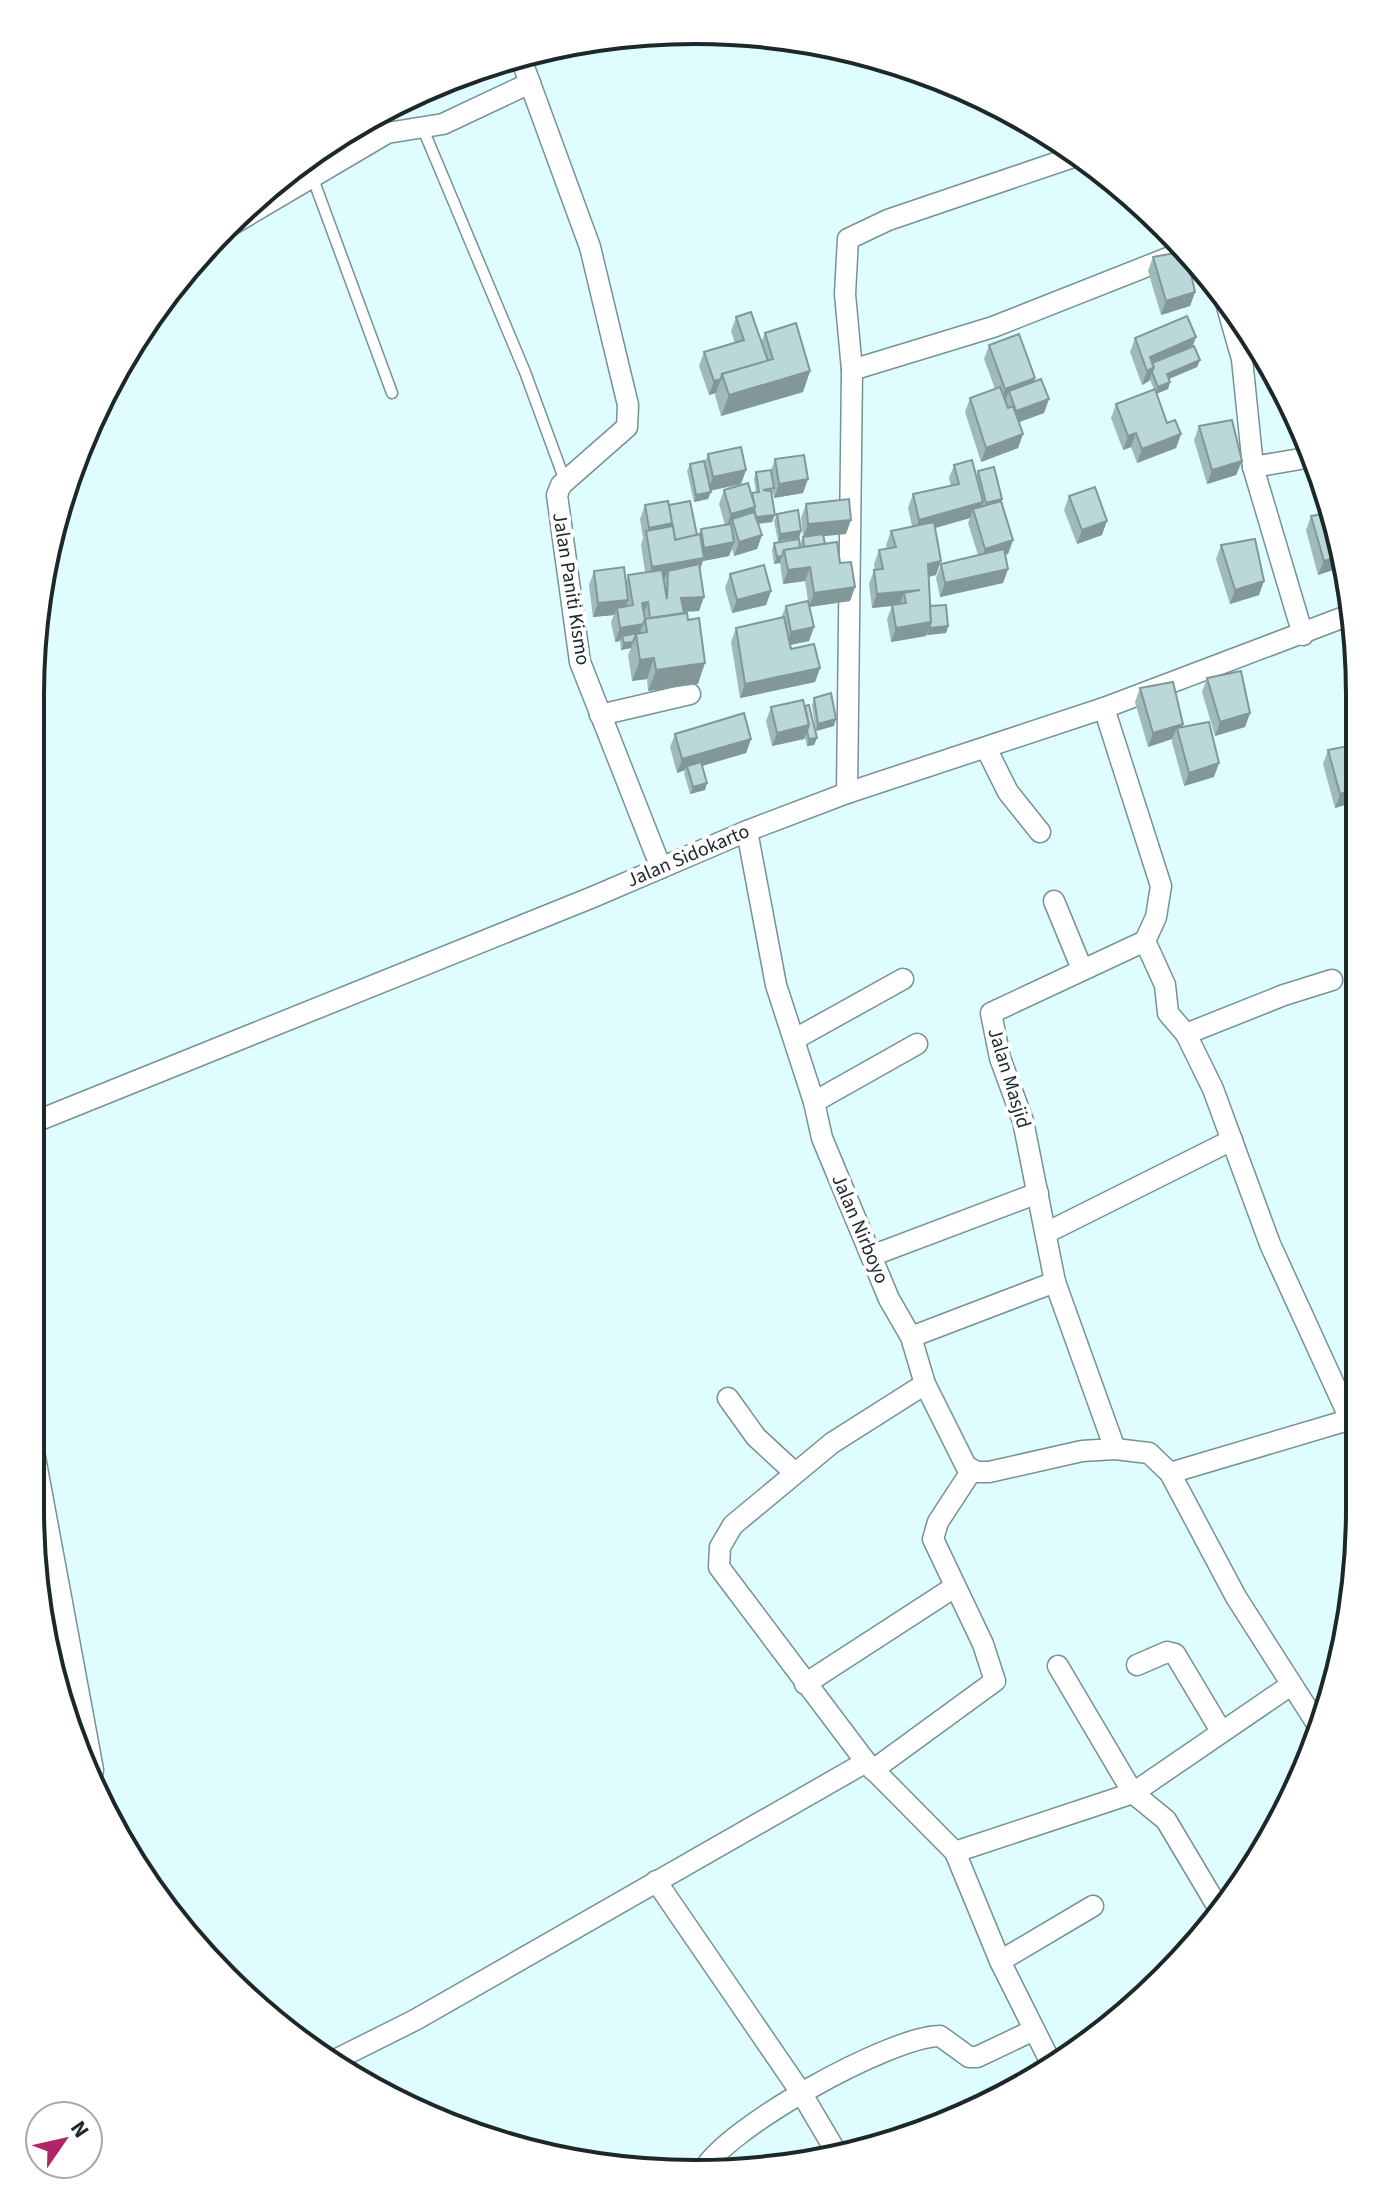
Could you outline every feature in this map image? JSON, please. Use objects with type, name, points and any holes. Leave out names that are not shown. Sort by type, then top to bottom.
[{"type":"main road","points":[[44,1530],[80,1720]]},
{"type":"street","points":[[524,67],[590,247],[628,405],[627,427],[565,481]]},
{"type":"street","points":[[276,198],[387,133],[443,124],[530,83]]},
{"type":"street","points":[[847,793],[852,370],[845,294],[848,239],[888,220],[1065,160]]},
{"type":"street","points":[[852,370],[993,327],[1174,255]]},
{"type":"street","points":[[1251,357],[1253,467],[1303,635]]},
{"type":"street","points":[[1253,467],[1301,459]]},
{"type":"street","name":"Jalan Paniti Kismo","points":[[565,481],[557,495],[580,662],[661,868]]},
{"type":"street","name":"Jalan Sidokarto","points":[[44,1118],[747,831],[847,793],[1104,708],[1341,619]]},
{"type":"street","points":[[600,715],[690,694]]},
{"type":"street","points":[[1104,708],[1161,886],[1156,917],[1145,941],[1165,985],[1164,1003],[1168,1013],[1186,1034],[1213,1089],[1270,1244],[1346,1405]]},
{"type":"street","points":[[986,748],[1008,792],[1040,832]]},
{"type":"street","name":"Jalan Nirboyo","points":[[747,831],[776,985],[814,1102],[822,1138],[889,1299],[911,1337],[925,1384],[966,1466],[972,1470]]},
{"type":"street","points":[[1054,901],[1082,969]]},
{"type":"street","name":"Jalan Masjid","points":[[1115,1449],[1055,1282],[1023,1121],[1000,1058],[991,1013],[1145,941]]},
{"type":"street","points":[[795,1039],[903,979]]},
{"type":"street","points":[[1186,1034],[1284,995],[1332,980]]},
{"type":"street","points":[[814,1102],[917,1044]]},
{"type":"street","points":[[1046,1233],[1232,1140]]},
{"type":"street","points":[[871,1256],[1038,1193]]},
{"type":"street","points":[[911,1337],[1055,1282]]},
{"type":"street","points":[[925,1384],[832,1443],[733,1525],[720,1547],[719,1567],[869,1766],[955,1852],[1000,1961],[1047,2056]]},
{"type":"street","points":[[728,1398],[756,1437],[795,1473]]},
{"type":"street","points":[[1170,1473],[1346,1420]]},
{"type":"street","points":[[343,2056],[415,2020],[656,1881],[869,1766],[992,1672],[933,1539],[938,1522],[972,1470],[989,1472],[1082,1451],[1115,1449],[1149,1453],[1170,1473],[1236,1597],[1312,1716]]},
{"type":"street","points":[[805,1684],[953,1588]]},
{"type":"street","points":[[1137,1665],[1167,1652],[1175,1654],[1221,1731]]},
{"type":"street","points":[[1058,1666],[1133,1793],[1166,1820],[1214,1901]]},
{"type":"street","points":[[955,1852],[1133,1793],[1291,1685]]},
{"type":"street","points":[[656,1881],[802,2094],[832,2145]]},
{"type":"street","points":[[1000,1961],[1093,1906]]},
{"type":"street","points":[[708,2160],[802,2094],[885,2050],[940,2036],[969,2057],[977,2057],[1034,2030]]},
{"type":"lane","points":[[423,129],[525,372],[565,481]]},
{"type":"lane","points":[[312,176],[392,393]]},
{"type":"building","points":[[1172,253],[1191,275],[1195,292],[1166,301],[1153,257]]},
{"type":"building","points":[[751,312],[768,361],[722,374],[721,379],[714,381],[704,352],[744,340],[736,317]]},
{"type":"building","points":[[1187,316],[1196,337],[1150,357],[1154,367],[1147,371],[1135,338]]},
{"type":"building","points":[[796,323],[810,371],[729,395],[722,374],[773,359],[765,333]]},
{"type":"building","points":[[1019,334],[1035,378],[1005,389],[989,345]]},
{"type":"building","points":[[1194,346],[1200,360],[1167,374],[1170,382],[1158,387],[1152,363]]},
{"type":"building","points":[[1041,379],[1049,399],[1016,411],[1009,391]]},
{"type":"building","points":[[1000,387],[1008,408],[1013,406],[1023,434],[986,448],[970,398]]},
{"type":"building","points":[[1155,389],[1167,423],[1175,420],[1181,434],[1142,449],[1136,433],[1128,436],[1116,404]]},
{"type":"building","points":[[1232,420],[1242,461],[1212,470],[1199,426]]},
{"type":"building","points":[[741,447],[746,470],[713,477],[708,454]]},
{"type":"building","points":[[804,455],[808,479],[779,484],[775,459]]},
{"type":"building","points":[[972,460],[983,502],[919,520],[913,494],[959,484],[954,465]]},
{"type":"building","points":[[704,461],[711,492],[696,495],[690,464]]},
{"type":"building","points":[[994,467],[1002,499],[986,503],[978,471]]},
{"type":"building","points":[[771,470],[774,488],[763,490],[771,491],[775,515],[756,517],[752,493],[759,492],[756,472]]},
{"type":"building","points":[[748,483],[755,507],[731,514],[724,490]]},
{"type":"building","points":[[1095,487],[1107,521],[1082,530],[1069,496]]},
{"type":"building","points":[[849,499],[851,520],[808,524],[806,504]]},
{"type":"building","points":[[668,501],[673,523],[649,528],[645,505]]},
{"type":"building","points":[[690,501],[697,535],[675,540],[669,505]]},
{"type":"building","points":[[1001,501],[1013,540],[985,549],[973,509]]},
{"type":"building","points":[[798,510],[801,531],[780,534],[777,514]]},
{"type":"building","points":[[754,512],[762,535],[739,542],[732,519]]},
{"type":"building","points":[[1320,514],[1331,559],[1324,561],[1311,516]]},
{"type":"building","points":[[934,522],[941,561],[928,564],[931,622],[896,628],[892,605],[906,603],[904,593],[920,590],[877,594],[874,570],[883,569],[879,550],[896,547],[891,531]]},
{"type":"building","points":[[731,524],[734,542],[704,548],[701,529]]},
{"type":"building","points":[[673,526],[675,540],[700,534],[704,558],[652,567],[646,531]]},
{"type":"building","points":[[823,534],[825,544],[804,547],[803,537]]},
{"type":"building","points":[[799,539],[800,548],[784,550],[782,556],[777,557],[774,543]]},
{"type":"building","points":[[1255,539],[1264,581],[1235,590],[1221,545]]},
{"type":"building","points":[[837,542],[840,563],[851,562],[855,587],[814,593],[810,567],[788,570],[784,550]]},
{"type":"building","points":[[1004,549],[1008,569],[945,583],[941,564]]},
{"type":"building","points":[[699,564],[704,597],[681,598],[684,613],[650,618],[648,602],[642,603],[643,624],[620,628],[617,608],[633,605],[628,575],[662,570],[667,599],[668,571]]},
{"type":"building","points":[[764,565],[771,591],[737,600],[730,574]]},
{"type":"building","points":[[624,567],[628,600],[598,603],[594,571]]},
{"type":"building","points":[[808,601],[814,627],[791,632],[786,606]]},
{"type":"building","points":[[946,605],[948,626],[929,628],[930,606]]},
{"type":"building","points":[[687,613],[688,620],[699,618],[705,663],[656,670],[654,658],[640,660],[636,634],[647,632],[645,619]]},
{"type":"building","points":[[784,617],[791,649],[814,644],[820,668],[745,684],[736,628]]},
{"type":"building","points":[[638,633],[633,642],[624,643],[622,636]]},
{"type":"building","points":[[1241,671],[1250,713],[1220,722],[1207,678]]},
{"type":"building","points":[[1173,682],[1183,724],[1153,733],[1140,688]]},
{"type":"building","points":[[831,693],[836,719],[818,724],[814,698]]},
{"type":"building","points":[[803,700],[809,725],[777,733],[771,707]]},
{"type":"building","points":[[809,705],[817,738],[809,739],[805,706]]},
{"type":"building","points":[[744,713],[751,739],[682,759],[675,734]]},
{"type":"building","points":[[1209,722],[1219,763],[1189,773],[1177,728]]},
{"type":"building","points":[[1346,746],[1346,792],[1340,794],[1328,750]]},
{"type":"building","points":[[701,762],[707,783],[693,787],[687,766]]}]
